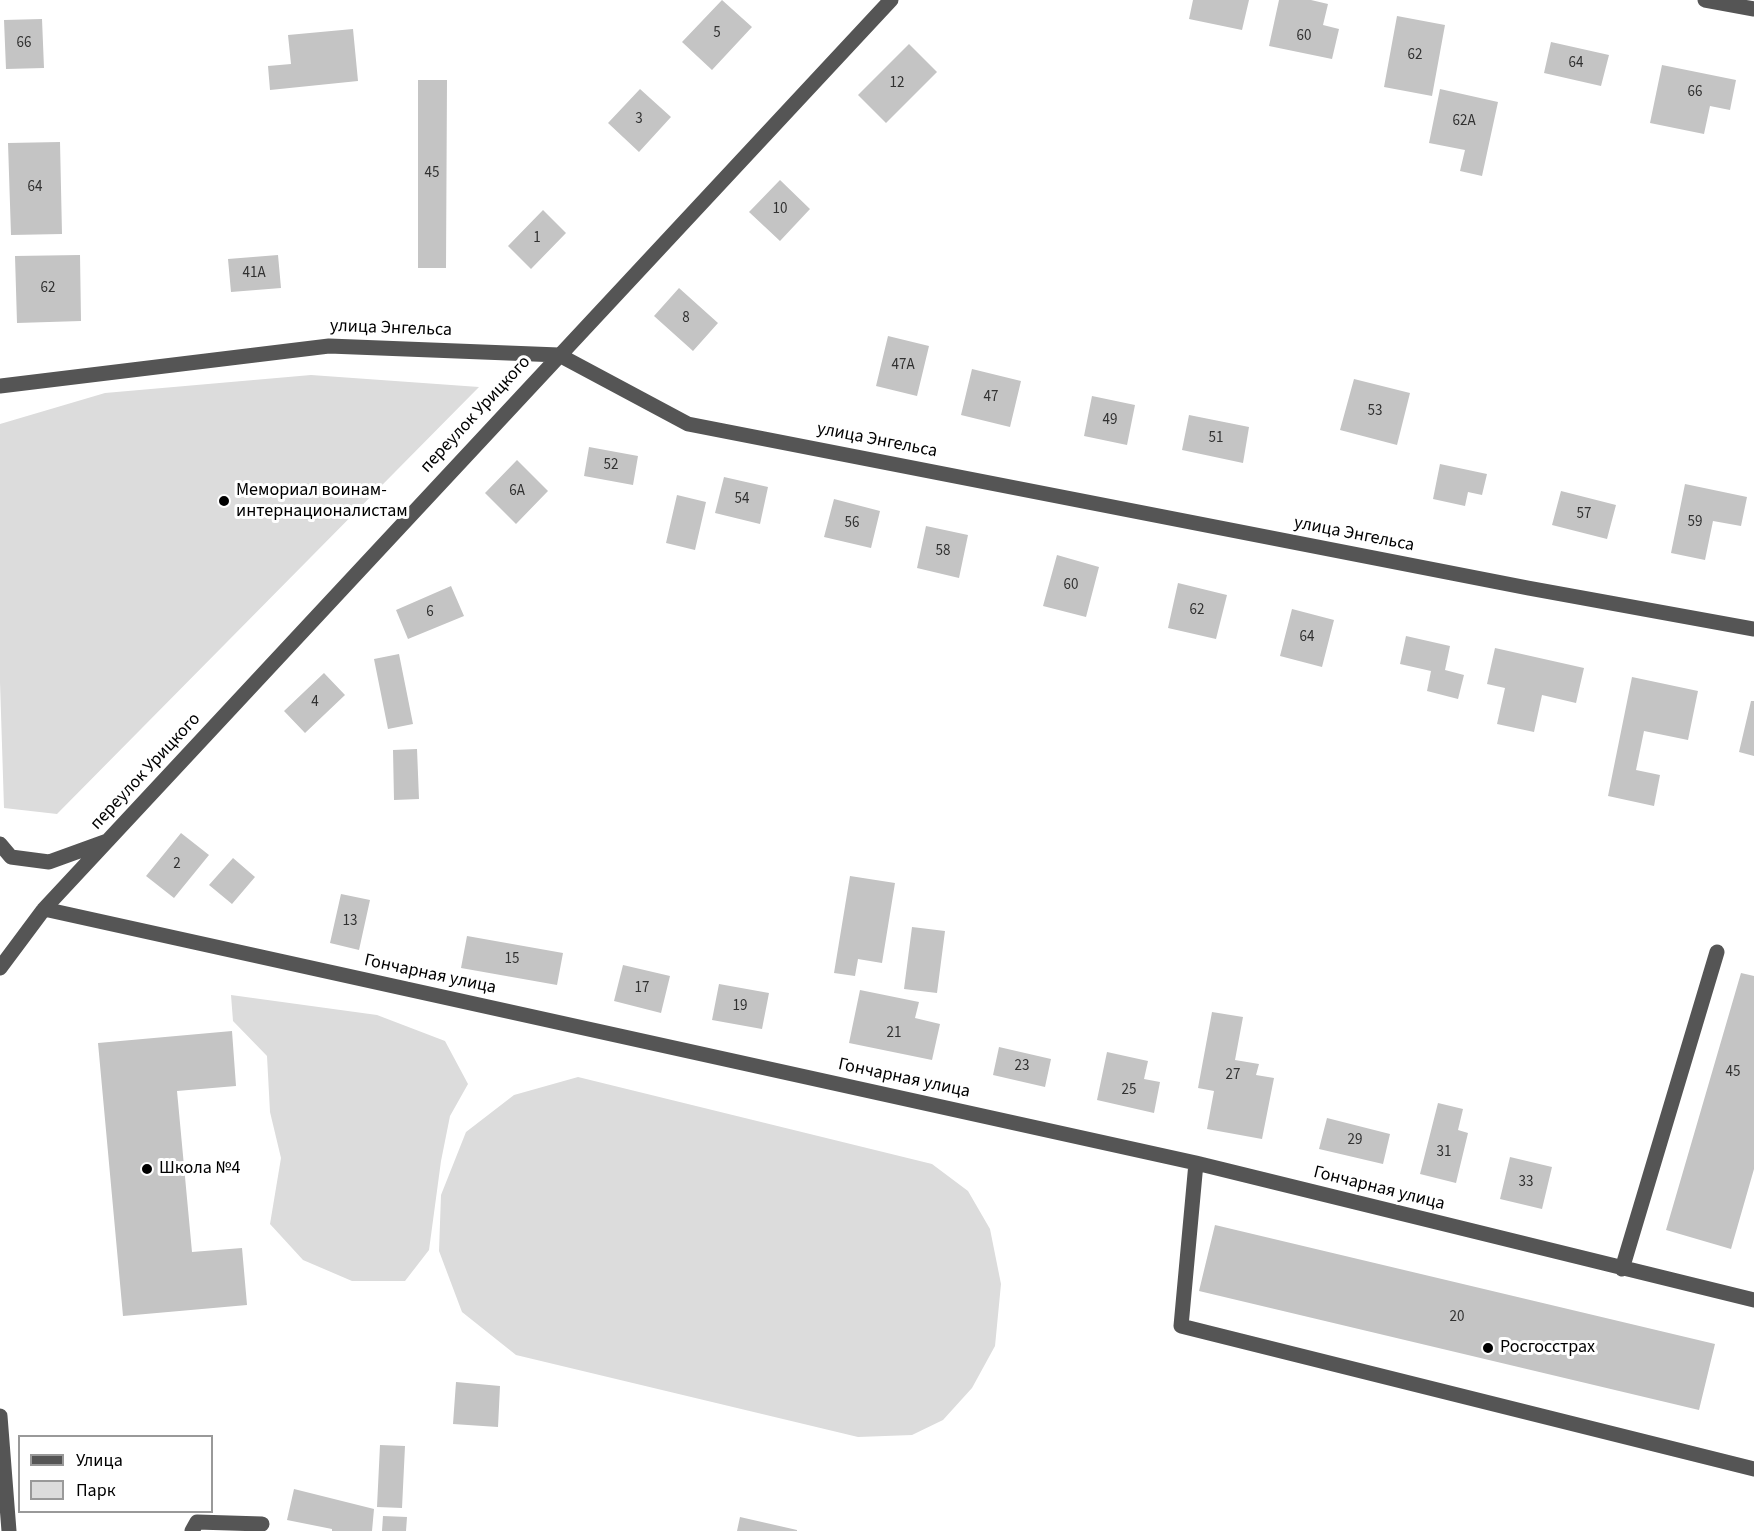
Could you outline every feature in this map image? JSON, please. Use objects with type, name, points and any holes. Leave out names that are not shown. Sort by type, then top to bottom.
[{"type":"street","name":"переулок Урицкого","points":[[0,968],[44,909],[891,0]]},
{"type":"street","points":[[1705,0],[1754,9]]},
{"type":"street","name":"улица Энгельса","points":[[0,386],[329,346],[559,355],[688,424],[1528,588],[1754,629]]},
{"type":"street","points":[[0,844],[11,857],[49,862],[111,839]]},
{"type":"street","name":"Гончарная улица","points":[[44,909],[1196,1163],[1754,1300]]},
{"type":"street","points":[[1622,1269],[1718,952]]},
{"type":"street","points":[[1196,1163],[1181,1326],[1754,1468]]},
{"type":"street","points":[[0,1416],[9,1531]]},
{"type":"street","points":[[192,1531],[197,1521],[261,1524]]},
{"type":"green space","points":[[311,375],[479,387],[57,814],[4,808],[0,682],[0,424],[105,393]]},
{"type":"green space","points":[[231,995],[377,1015],[445,1041],[468,1084],[450,1116],[441,1161],[429,1250],[405,1281],[352,1281],[303,1260],[270,1224],[281,1158],[270,1112],[267,1056],[233,1021]]},
{"type":"green space","points":[[578,1077],[932,1164],[968,1191],[990,1229],[1001,1284],[995,1346],[972,1388],[943,1420],[912,1435],[858,1437],[516,1355],[462,1312],[439,1251],[441,1195],[466,1132],[514,1095]]},
{"type":"building","points":[[722,0],[752,27],[712,70],[682,42]]},
{"type":"building","points":[[1193,0],[1249,0],[1242,30],[1189,19]]},
{"type":"building","points":[[1279,0],[1311,0],[1328,4],[1323,25],[1339,29],[1332,59],[1269,46]]},
{"type":"building","points":[[1397,16],[1445,25],[1432,96],[1384,87]]},
{"type":"building","points":[[42,19],[44,68],[6,69],[4,20]]},
{"type":"building","points":[[353,29],[358,81],[270,90],[268,66],[291,64],[288,35]]},
{"type":"building","points":[[1551,42],[1609,55],[1601,86],[1544,73]]},
{"type":"building","points":[[909,44],[937,72],[886,123],[858,95]]},
{"type":"building","points":[[1662,65],[1736,80],[1730,110],[1710,106],[1704,134],[1650,123]]},
{"type":"building","points":[[418,80],[447,80],[446,268],[418,268]]},
{"type":"building","points":[[640,89],[671,117],[639,152],[608,123]]},
{"type":"building","points":[[1440,89],[1498,102],[1482,176],[1460,171],[1465,150],[1429,143]]},
{"type":"building","points":[[60,142],[62,234],[11,235],[8,143]]},
{"type":"building","points":[[780,180],[810,209],[780,241],[749,212]]},
{"type":"building","points":[[543,210],[566,233],[531,269],[508,246]]},
{"type":"building","points":[[80,255],[81,321],[17,323],[15,256]]},
{"type":"building","points":[[278,255],[281,288],[231,292],[228,259]]},
{"type":"building","points":[[679,288],[718,323],[693,351],[654,316]]},
{"type":"building","points":[[888,336],[929,346],[917,396],[876,386]]},
{"type":"building","points":[[972,369],[1021,381],[1010,427],[961,415]]},
{"type":"building","points":[[1354,379],[1410,393],[1397,445],[1340,430]]},
{"type":"building","points":[[1092,396],[1135,405],[1127,445],[1084,436]]},
{"type":"building","points":[[1189,415],[1249,427],[1243,463],[1182,450]]},
{"type":"building","points":[[589,447],[638,456],[633,485],[584,476]]},
{"type":"building","points":[[517,460],[548,491],[516,524],[485,493]]},
{"type":"building","points":[[1440,464],[1487,474],[1482,495],[1468,492],[1465,506],[1433,499]]},
{"type":"building","points":[[724,477],[768,487],[760,524],[715,513]]},
{"type":"building","points":[[1685,484],[1747,497],[1741,526],[1713,521],[1705,560],[1671,553]]},
{"type":"building","points":[[1561,491],[1616,505],[1607,539],[1552,525]]},
{"type":"building","points":[[677,495],[706,502],[695,550],[666,543]]},
{"type":"building","points":[[834,499],[880,511],[871,548],[824,537]]},
{"type":"building","points":[[926,526],[968,535],[959,578],[917,568]]},
{"type":"building","points":[[1057,555],[1099,567],[1086,617],[1043,606]]},
{"type":"building","points":[[1178,583],[1227,595],[1216,639],[1168,628]]},
{"type":"building","points":[[451,586],[464,616],[408,639],[396,610]]},
{"type":"building","points":[[1292,609],[1334,620],[1322,667],[1280,656]]},
{"type":"building","points":[[1406,636],[1450,646],[1445,670],[1464,675],[1458,699],[1427,691],[1431,671],[1400,664]]},
{"type":"building","points":[[1495,648],[1584,668],[1576,703],[1542,695],[1534,732],[1497,724],[1505,688],[1487,684]]},
{"type":"building","points":[[399,654],[413,724],[388,729],[374,659]]},
{"type":"building","points":[[324,673],[345,695],[305,733],[284,711]]},
{"type":"building","points":[[1632,677],[1698,691],[1688,740],[1644,731],[1636,770],[1660,775],[1654,806],[1608,796]]},
{"type":"building","points":[[1751,701],[1754,701],[1754,756],[1739,752]]},
{"type":"building","points":[[417,749],[419,799],[394,800],[393,750]]},
{"type":"building","points":[[181,833],[209,855],[174,898],[146,876]]},
{"type":"building","points":[[233,858],[255,877],[232,904],[209,885]]},
{"type":"building","points":[[850,876],[895,883],[882,963],[858,959],[855,976],[834,973]]},
{"type":"building","points":[[341,894],[370,900],[359,950],[330,943]]},
{"type":"building","points":[[912,927],[945,931],[937,993],[904,989]]},
{"type":"building","points":[[467,936],[563,953],[557,985],[461,968]]},
{"type":"building","points":[[623,965],[670,976],[661,1013],[614,1001]]},
{"type":"building","points":[[1741,973],[1754,976],[1754,1169],[1731,1249],[1666,1230]]},
{"type":"building","points":[[719,984],[769,993],[762,1029],[712,1020]]},
{"type":"building","points":[[860,990],[919,1002],[915,1018],[940,1024],[932,1060],[849,1043]]},
{"type":"building","points":[[1212,1012],[1243,1017],[1235,1060],[1259,1064],[1256,1075],[1274,1078],[1262,1139],[1207,1129],[1214,1091],[1198,1088]]},
{"type":"building","name":"Школа №4","points":[[232,1031],[236,1086],[177,1091],[192,1252],[242,1248],[247,1305],[123,1316],[98,1043]]},
{"type":"building","points":[[999,1047],[1051,1059],[1045,1087],[993,1075]]},
{"type":"building","points":[[1107,1052],[1148,1061],[1144,1079],[1160,1082],[1154,1113],[1097,1100]]},
{"type":"building","points":[[1438,1103],[1463,1109],[1458,1130],[1468,1133],[1456,1183],[1420,1174]]},
{"type":"building","points":[[1327,1118],[1390,1134],[1383,1164],[1319,1149]]},
{"type":"building","points":[[1510,1157],[1552,1167],[1542,1209],[1500,1199]]},
{"type":"building","points":[[1215,1225],[1715,1344],[1699,1410],[1199,1291]]},
{"type":"building","points":[[456,1382],[500,1386],[498,1427],[453,1424]]},
{"type":"building","points":[[380,1445],[405,1446],[402,1508],[377,1507]]},
{"type":"building","points":[[294,1489],[374,1509],[372,1531],[332,1531],[332,1529],[287,1520]]},
{"type":"building","points":[[383,1516],[407,1517],[406,1531],[382,1531]]},
{"type":"building","points":[[740,1517],[797,1530],[797,1531],[737,1531]]},
{"type":"place","name":"Мемориал воинам- интернационалистам","points":[[224,501]]},
{"type":"place","name":"Школа №4","points":[[147,1169]]},
{"type":"place","name":"Росгосстрах","points":[[1488,1348]]}]
